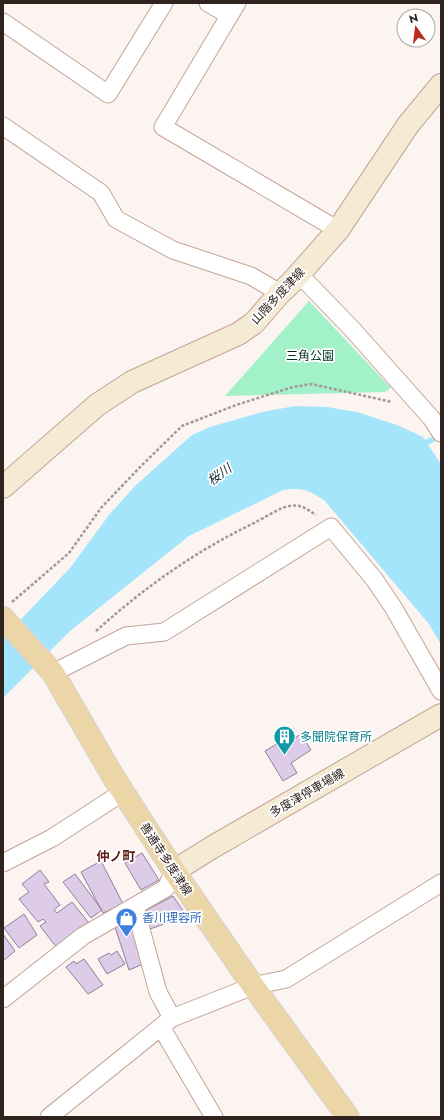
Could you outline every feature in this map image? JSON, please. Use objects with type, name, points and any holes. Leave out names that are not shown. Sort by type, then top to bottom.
[{"type":"main road","name":"山階多度津線","points":[[3,487],[98,405],[132,382],[238,334],[254,323],[338,230],[408,125],[441,85]]},
{"type":"main road","name":"善通寺多度津線","points":[[5,612],[52,673],[122,792],[174,871],[253,986],[348,1117]]},
{"type":"main road","name":"多度津停車場線","points":[[174,871],[441,715]]},
{"type":"street","points":[[3,22],[108,94],[164,3]]},
{"type":"street","points":[[208,3],[233,9],[163,127],[338,230]]},
{"type":"street","points":[[3,126],[100,193],[116,219],[173,250],[251,276],[280,293]]},
{"type":"street","points":[[299,274],[434,417]]},
{"type":"street","points":[[52,673],[126,636],[164,632],[331,527],[374,579],[441,691]]},
{"type":"street","points":[[3,863],[52,838],[122,792]]},
{"type":"street","points":[[3,999],[83,936],[166,888],[174,871]]},
{"type":"street","points":[[59,1114],[166,1022],[253,986],[286,979],[441,883]]},
{"type":"street","points":[[135,907],[166,1022],[214,1117]]},
{"type":"path","points":[[5,612],[69,553],[101,508],[182,426],[236,405],[293,387],[311,384],[402,404],[434,417]]},
{"type":"path","points":[[94,632],[159,579],[186,560],[222,539],[288,506],[304,507],[331,527]]},
{"type":"green space","name":"三角公園","points":[[309,301],[391,388],[385,392],[225,396]]},
{"type":"water","name":"桜川","points":[[295,406],[327,407],[357,412],[397,425],[423,437],[441,464],[441,645],[429,624],[324,500],[305,490],[290,489],[283,490],[189,536],[70,631],[3,698],[3,638],[70,568],[109,515],[135,486],[192,435],[210,427],[262,412]]},
{"type":"building","name":"多聞院保育所","points":[[301,734],[311,750],[291,763],[297,773],[283,781],[265,751],[280,742],[282,746]]},
{"type":"building","points":[[142,853],[159,880],[141,890],[125,863]]},
{"type":"building","points":[[101,861],[123,904],[103,913],[81,872]]},
{"type":"building","points":[[40,870],[49,882],[44,884],[60,905],[54,910],[57,913],[72,902],[89,923],[57,948],[40,926],[46,922],[43,919],[38,922],[19,899],[29,892],[22,884]]},
{"type":"building","points":[[75,874],[102,910],[91,918],[63,882]]},
{"type":"building","points":[[173,896],[187,916],[150,929],[143,912]]},
{"type":"building","points":[[24,914],[37,935],[19,948],[4,928]]},
{"type":"building","points":[[133,923],[143,964],[129,970],[115,927]]},
{"type":"building","points":[[3,934],[15,951],[3,961]]},
{"type":"building","points":[[117,951],[125,964],[107,974],[98,959],[109,953],[111,955]]},
{"type":"building","points":[[84,959],[103,985],[88,994],[66,967],[74,961],[76,964]]},
{"type":"waterway","points":[[420,446],[441,435]]},
{"type":"place","name":"多聞院保育所","points":[[285,756]]},
{"type":"place","name":"香川理容所","points":[[127,938]]},
{"type":"district","name":"仲ノ町","points":[[116,856]]}]
